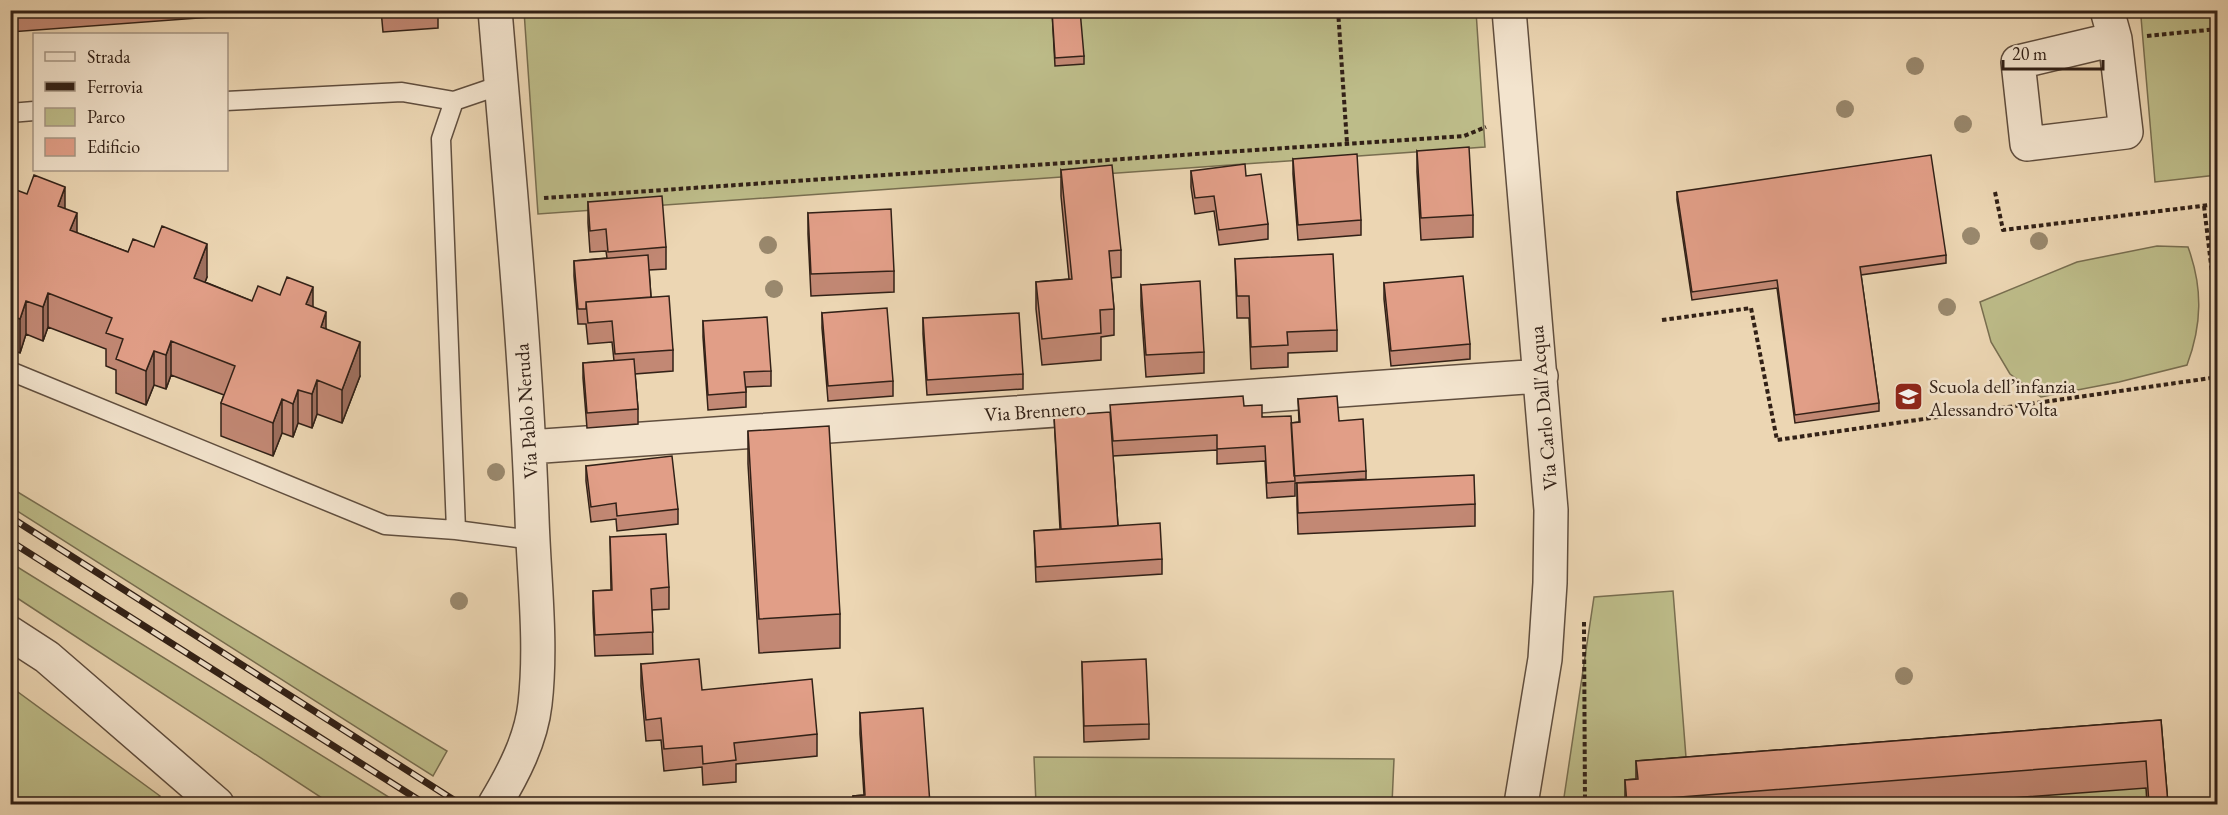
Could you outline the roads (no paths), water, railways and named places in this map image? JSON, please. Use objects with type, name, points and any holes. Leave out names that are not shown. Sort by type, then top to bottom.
[{"type":"street","name":"Via Pablo Neruda","points":[[495,10],[529,447],[537,656],[535,705],[528,738],[495,804]]},
{"type":"street","name":"Via Carlo Dall'Acqua","points":[[1509,10],[1551,510],[1550,583],[1545,659],[1521,804]]},
{"type":"street","name":"Via Brennero","points":[[529,447],[1540,376]]},
{"type":"street","points":[[10,633],[47,657],[217,804]]},
{"type":"lane","points":[[228,101],[402,92],[454,101],[501,85]]},
{"type":"lane","points":[[454,101],[441,139],[456,530]]},
{"type":"lane","points":[[10,112],[33,111]]},
{"type":"lane","points":[[10,371],[386,525],[456,530],[533,540]]},
{"type":"railway","points":[[10,517],[460,804]]},
{"type":"railway","points":[[10,541],[425,804]]},
{"type":"place","name":"Scuola dell’infanzia Alessandro Volta","points":[[1908,397]]}]
